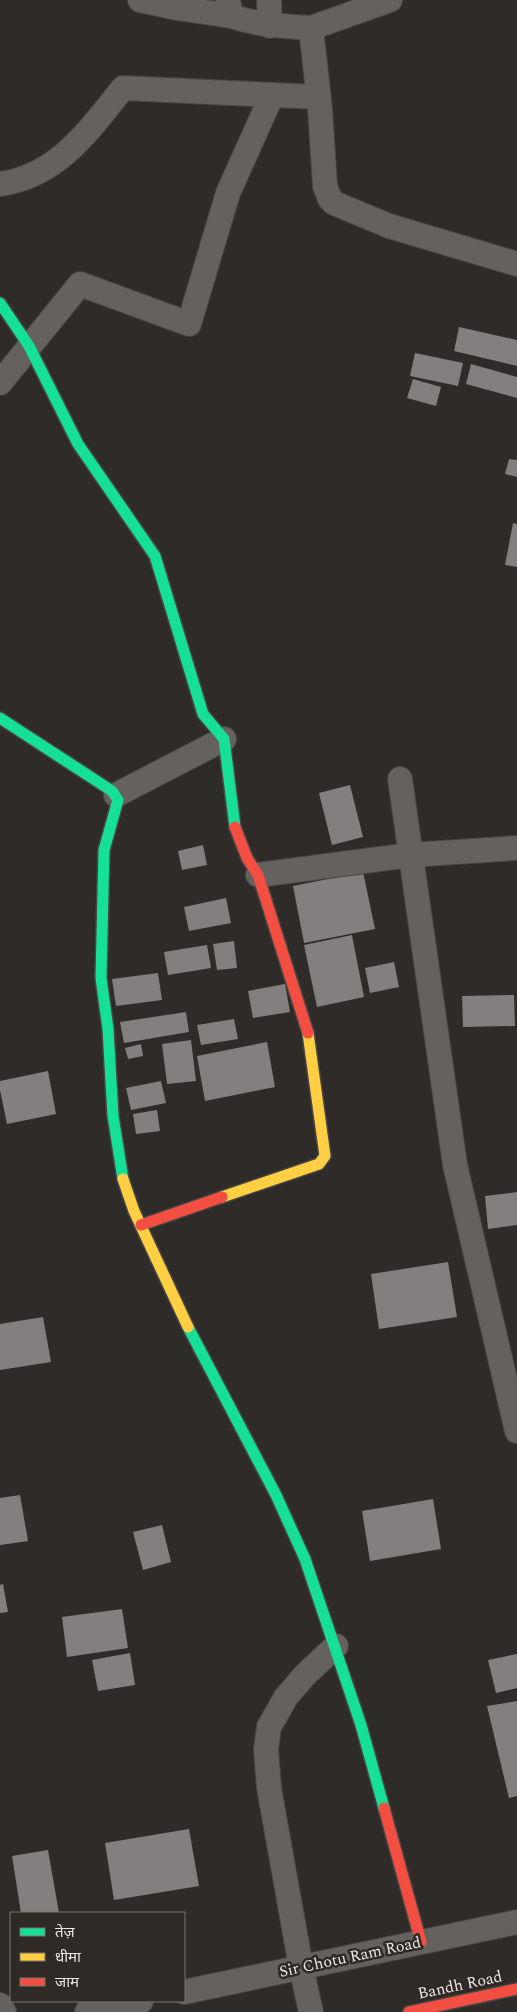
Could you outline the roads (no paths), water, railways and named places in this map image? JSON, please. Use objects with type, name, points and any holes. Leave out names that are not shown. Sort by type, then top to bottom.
[{"type":"street","points":[[140,0],[177,8],[229,8],[270,26],[310,28],[390,0]]},
{"type":"street","points":[[269,0],[270,26]]},
{"type":"street","points":[[310,28],[325,186],[330,199],[334,203],[389,226],[517,264]]},
{"type":"street","points":[[0,184],[19,180],[38,171],[55,162],[75,147],[123,88],[318,97]]},
{"type":"street","points":[[0,382],[80,284],[189,324],[228,193],[272,94]]},
{"type":"street","points":[[0,303],[29,346],[78,444],[155,556],[203,714],[224,739],[235,830],[247,858],[258,875],[308,1034],[326,1156],[319,1164],[141,1225]]},
{"type":"street","points":[[0,718],[116,795],[118,805],[104,850],[101,978],[108,1029],[114,1116],[125,1187],[191,1333],[292,1529],[336,1646],[362,1725],[421,1942]]},
{"type":"street","points":[[116,795],[224,739]]},
{"type":"street","points":[[400,779],[455,1165],[510,1372],[517,1431]]},
{"type":"street","points":[[258,875],[410,855],[517,848]]},
{"type":"street","points":[[311,2012],[301,1967],[269,1788],[266,1749],[269,1727],[286,1697],[306,1674],[336,1646]]},
{"type":"street","name":"Sir Chotu Ram Road","points":[[185,1992],[517,1922]]},
{"type":"street","name":"Bandh Road","points":[[409,2012],[517,1989]]},
{"type":"street","points":[[87,2012],[136,2002]]},
{"type":"street","points":[[0,2005],[4,2012]]}]
